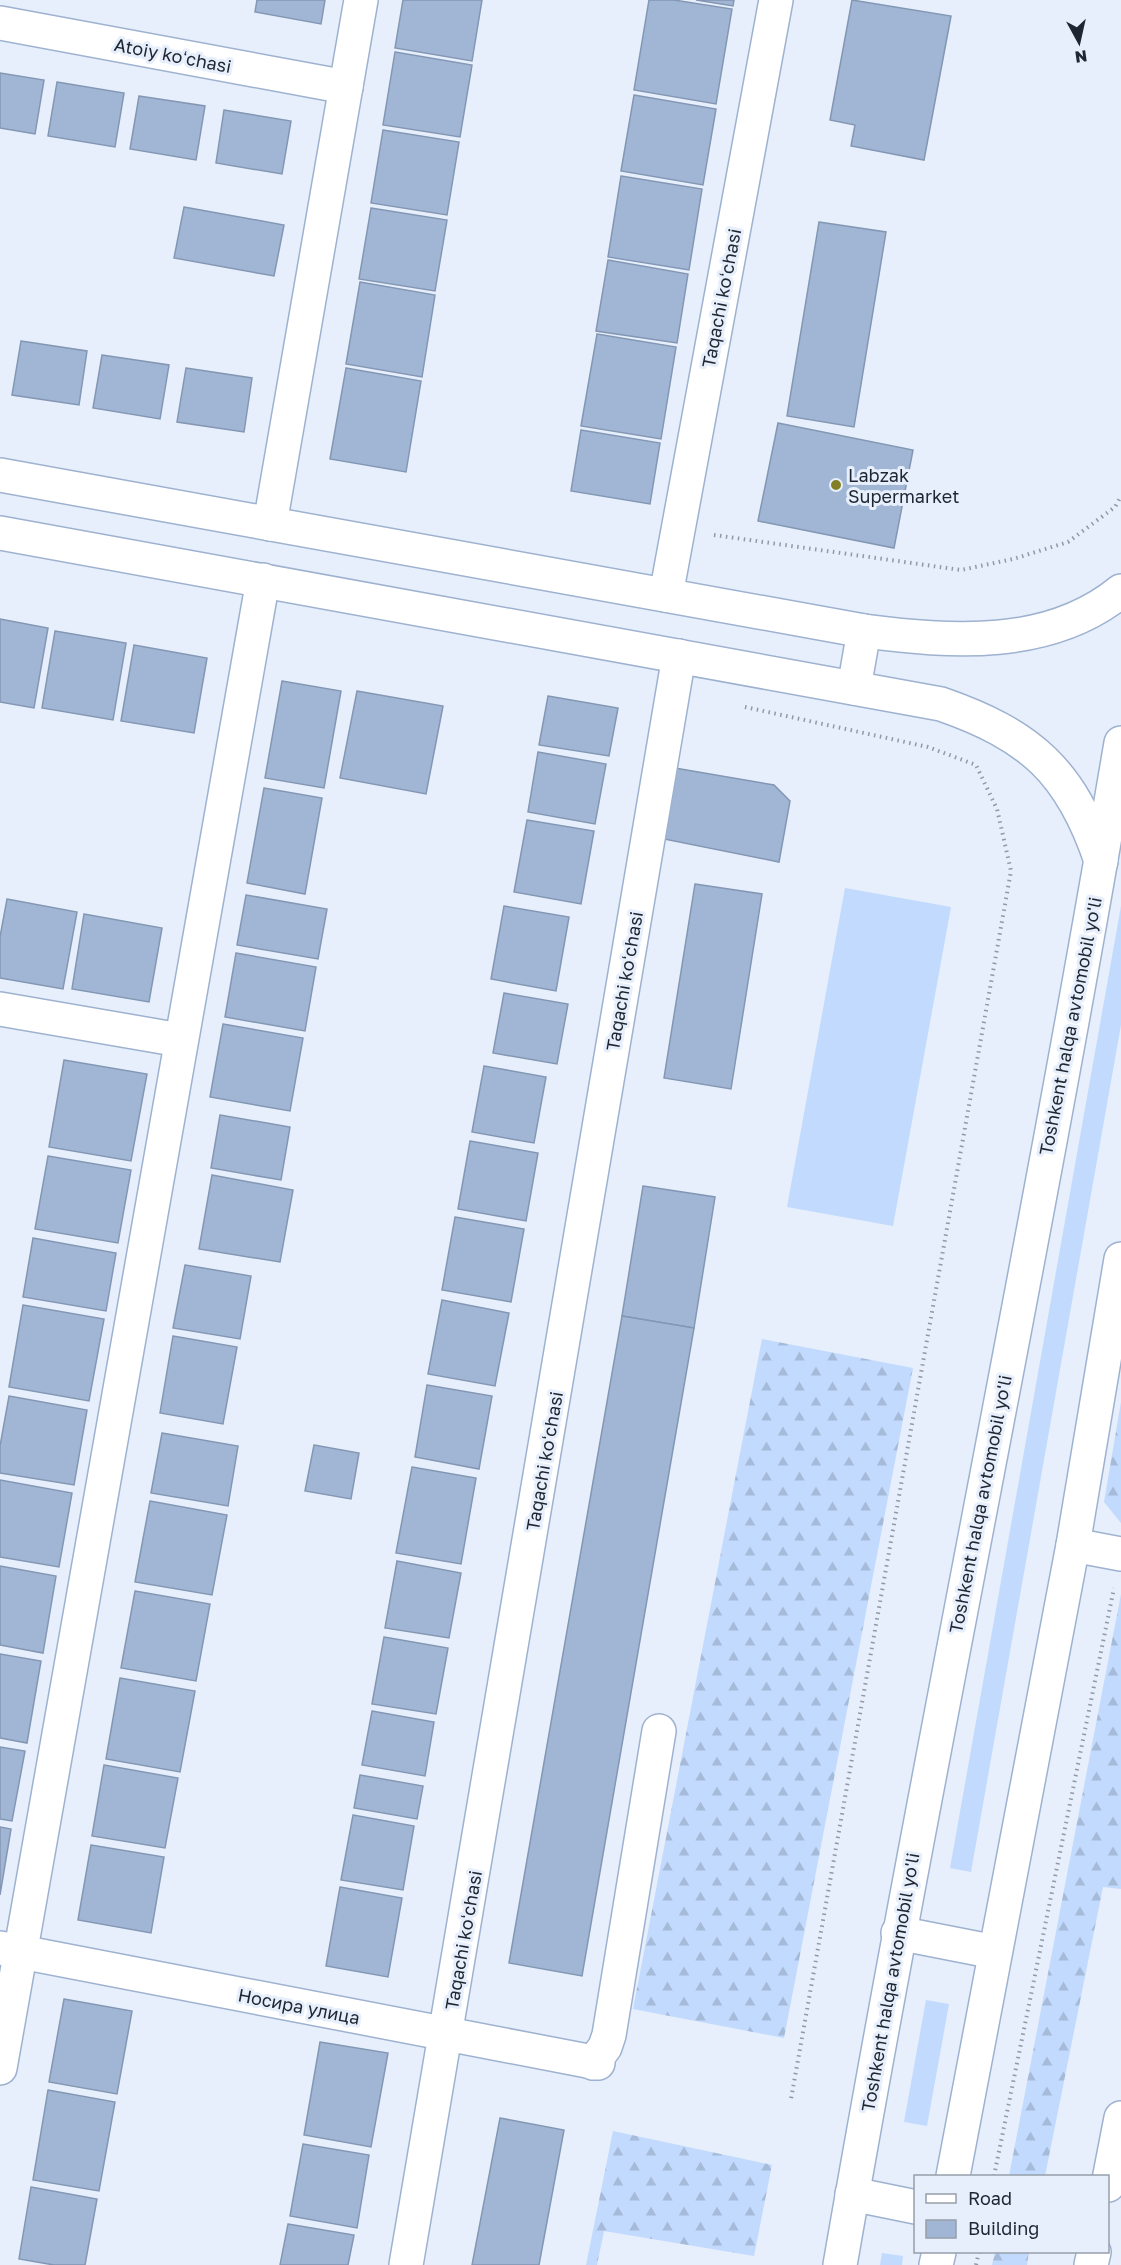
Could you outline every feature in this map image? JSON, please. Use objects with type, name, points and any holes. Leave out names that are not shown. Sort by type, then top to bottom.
[{"type":"main road","points":[[270,524],[361,0]]},
{"type":"main road","name":"Taqachi koʻchasi","points":[[666,595],[776,0]]},
{"type":"main road","name":"Atoiy koʻchasi","points":[[0,23],[346,87]]},
{"type":"main road","points":[[0,475],[864,631],[951,639],[995,638],[1037,633],[1075,619],[1121,591]]},
{"type":"main road","points":[[0,532],[941,704],[978,717],[1031,748],[1072,792],[1089,824],[1101,861]]},
{"type":"main road","points":[[0,2068],[10,1950],[180,1040],[262,580]]},
{"type":"main road","points":[[854,688],[864,631]]},
{"type":"main road","name":"Taqachi koʻchasi","points":[[406,2265],[447,2035],[679,656]]},
{"type":"main road","name":"Toshkent halqa avtomobil yo'li","points":[[840,2265],[898,1933],[1101,861],[1121,743]]},
{"type":"main road","points":[[0,1009],[180,1040]]},
{"type":"main road","points":[[953,2175],[1073,1545],[1121,1259]]},
{"type":"main road","points":[[1073,1545],[1120,1553]]},
{"type":"main road","name":"Носира улица","points":[[10,1950],[596,2063],[609,2035],[659,1731]]},
{"type":"main road","points":[[898,1933],[995,1952]]},
{"type":"main road","points":[[1109,2175],[1121,2118]]},
{"type":"main road","points":[[852,2194],[914,2207]]},
{"type":"path","points":[[678,529],[962,570],[1014,559],[1068,542],[1115,507],[1121,496]]},
{"type":"path","points":[[742,707],[928,747],[976,765],[997,809],[1011,871],[791,2099]]},
{"type":"path","points":[[994,2175],[1120,1553]]},
{"type":"green space","points":[[845,888],[951,907],[893,1226],[787,1207]]},
{"type":"green space","points":[[1121,906],[1121,1025],[971,1872],[950,1868]]},
{"type":"green space","points":[[762,1339],[913,1368],[784,2038],[633,2009]]},
{"type":"green space","points":[[1121,1402],[1121,1523],[1104,1502]]},
{"type":"green space","points":[[1121,1594],[1121,1889],[1103,1887],[1045,2175],[1009,2175]]},
{"type":"green space","points":[[926,2000],[949,2004],[927,2126],[904,2122]]},
{"type":"green space","points":[[613,2131],[772,2165],[754,2256],[604,2231],[597,2265],[586,2265]]},
{"type":"green space","points":[[882,2253],[903,2256],[902,2265],[880,2265]]},
{"type":"green space","points":[[995,2253],[1029,2253],[1027,2265],[992,2265]]},
{"type":"building","points":[[257,0],[325,0],[321,24],[255,12]]},
{"type":"building","points":[[403,0],[482,0],[472,61],[395,48]]},
{"type":"building","points":[[649,0],[674,0],[732,9],[716,104],[634,90]]},
{"type":"building","points":[[696,0],[734,0],[733,6]]},
{"type":"building","points":[[852,0],[951,16],[924,160],[851,146],[855,125],[830,120]]},
{"type":"building","points":[[395,52],[472,65],[460,137],[383,125]]},
{"type":"building","points":[[0,73],[44,80],[35,134],[0,128]]},
{"type":"building","points":[[57,82],[124,93],[115,147],[48,136]]},
{"type":"building","points":[[634,95],[716,109],[703,185],[621,171]]},
{"type":"building","points":[[139,96],[205,106],[196,160],[130,149]]},
{"type":"building","points":[[224,110],[291,121],[282,174],[216,163]]},
{"type":"building","points":[[383,130],[459,142],[447,215],[371,203]]},
{"type":"building","points":[[621,176],[702,189],[689,270],[608,257]]},
{"type":"building","points":[[184,207],[284,225],[274,276],[174,258]]},
{"type":"building","points":[[371,208],[447,220],[435,291],[359,279]]},
{"type":"building","points":[[819,222],[886,232],[854,427],[787,416]]},
{"type":"building","points":[[608,260],[688,274],[677,343],[596,331]]},
{"type":"building","points":[[360,282],[435,295],[422,377],[346,364]]},
{"type":"building","points":[[597,334],[676,347],[661,439],[581,426]]},
{"type":"building","points":[[21,341],[87,351],[79,405],[12,395]]},
{"type":"building","points":[[102,355],[169,365],[160,419],[93,408]]},
{"type":"building","points":[[186,368],[252,378],[244,432],[177,422]]},
{"type":"building","points":[[346,368],[421,381],[406,472],[330,459]]},
{"type":"building","points":[[778,423],[913,450],[894,548],[758,521]]},
{"type":"building","points":[[581,430],[660,443],[650,504],[571,491]]},
{"type":"building","points":[[0,619],[48,628],[34,708],[0,702]]},
{"type":"building","points":[[55,631],[126,643],[113,720],[42,708]]},
{"type":"building","points":[[134,645],[207,658],[194,733],[121,721]]},
{"type":"building","points":[[282,681],[341,691],[324,788],[265,778]]},
{"type":"building","points":[[357,691],[443,706],[426,794],[340,778]]},
{"type":"building","points":[[548,696],[618,708],[609,756],[539,745]]},
{"type":"building","points":[[538,752],[606,764],[595,824],[528,812]]},
{"type":"building","points":[[669,767],[774,785],[790,801],[779,862],[654,837]]},
{"type":"building","points":[[264,788],[322,798],[305,894],[247,883]]},
{"type":"building","points":[[527,820],[594,831],[581,904],[514,892]]},
{"type":"building","points":[[695,884],[762,894],[731,1089],[664,1078]]},
{"type":"building","points":[[246,895],[327,909],[318,959],[237,945]]},
{"type":"building","points":[[7,899],[77,912],[63,989],[0,978],[0,937]]},
{"type":"building","points":[[504,906],[569,917],[556,991],[491,979]]},
{"type":"building","points":[[84,914],[162,928],[149,1002],[72,989]]},
{"type":"building","points":[[236,953],[316,967],[305,1031],[225,1017]]},
{"type":"building","points":[[504,993],[568,1004],[557,1064],[493,1053]]},
{"type":"building","points":[[223,1024],[303,1038],[290,1111],[210,1097]]},
{"type":"building","points":[[64,1060],[147,1074],[131,1161],[49,1147]]},
{"type":"building","points":[[484,1066],[546,1077],[534,1143],[472,1132]]},
{"type":"building","points":[[220,1115],[290,1127],[281,1180],[211,1168]]},
{"type":"building","points":[[470,1141],[538,1153],[526,1221],[458,1209]]},
{"type":"building","points":[[48,1156],[131,1170],[118,1243],[35,1229]]},
{"type":"building","points":[[212,1175],[293,1190],[280,1262],[199,1249]]},
{"type":"building","points":[[643,1186],[715,1197],[694,1328],[622,1316]]},
{"type":"building","points":[[455,1217],[524,1229],[511,1302],[442,1290]]},
{"type":"building","points":[[33,1238],[116,1253],[106,1311],[23,1297]]},
{"type":"building","points":[[185,1265],[251,1276],[240,1339],[173,1328]]},
{"type":"building","points":[[442,1300],[509,1313],[495,1386],[428,1374]]},
{"type":"building","points":[[23,1305],[104,1319],[89,1401],[9,1387]]},
{"type":"building","points":[[622,1316],[694,1328],[582,1976],[509,1963]]},
{"type":"building","points":[[173,1336],[237,1347],[223,1424],[160,1413]]},
{"type":"building","points":[[427,1385],[492,1396],[479,1469],[415,1457]]},
{"type":"building","points":[[9,1396],[87,1410],[74,1485],[0,1473],[0,1446]]},
{"type":"building","points":[[162,1433],[238,1446],[228,1506],[151,1493]]},
{"type":"building","points":[[314,1445],[359,1453],[351,1499],[305,1491]]},
{"type":"building","points":[[412,1467],[476,1478],[461,1564],[396,1553]]},
{"type":"building","points":[[0,1480],[72,1493],[59,1567],[0,1557]]},
{"type":"building","points":[[150,1501],[227,1515],[212,1595],[135,1582]]},
{"type":"building","points":[[397,1561],[461,1573],[449,1638],[385,1628]]},
{"type":"building","points":[[0,1566],[56,1576],[43,1653],[0,1645]]},
{"type":"building","points":[[135,1591],[210,1604],[196,1681],[121,1668]]},
{"type":"building","points":[[384,1637],[448,1648],[436,1714],[372,1704]]},
{"type":"building","points":[[0,1654],[41,1661],[27,1743],[0,1738]]},
{"type":"building","points":[[120,1678],[195,1691],[180,1772],[106,1759]]},
{"type":"building","points":[[372,1711],[434,1722],[425,1776],[362,1765]]},
{"type":"building","points":[[0,1747],[25,1751],[12,1821],[0,1819]]},
{"type":"building","points":[[104,1765],[178,1778],[165,1848],[92,1836]]},
{"type":"building","points":[[360,1775],[423,1786],[417,1819],[354,1808]]},
{"type":"building","points":[[353,1815],[414,1826],[403,1890],[341,1880]]},
{"type":"building","points":[[0,1827],[11,1829],[0,1895]]},
{"type":"building","points":[[91,1845],[164,1857],[151,1933],[78,1920]]},
{"type":"building","points":[[340,1887],[402,1898],[388,1977],[326,1966]]},
{"type":"building","points":[[64,1999],[132,2011],[117,2094],[49,2082]]},
{"type":"building","points":[[320,2042],[388,2053],[371,2147],[304,2135]]},
{"type":"building","points":[[48,2090],[115,2102],[99,2191],[33,2180]]},
{"type":"building","points":[[500,2118],[564,2130],[539,2265],[472,2265]]},
{"type":"building","points":[[303,2144],[369,2155],[357,2228],[290,2216]]},
{"type":"building","points":[[31,2187],[97,2199],[85,2265],[54,2265],[19,2259]]},
{"type":"building","points":[[288,2224],[354,2235],[348,2265],[280,2265]]},
{"type":"place","name":"Labzak Supermarket","points":[[836,485]]}]
